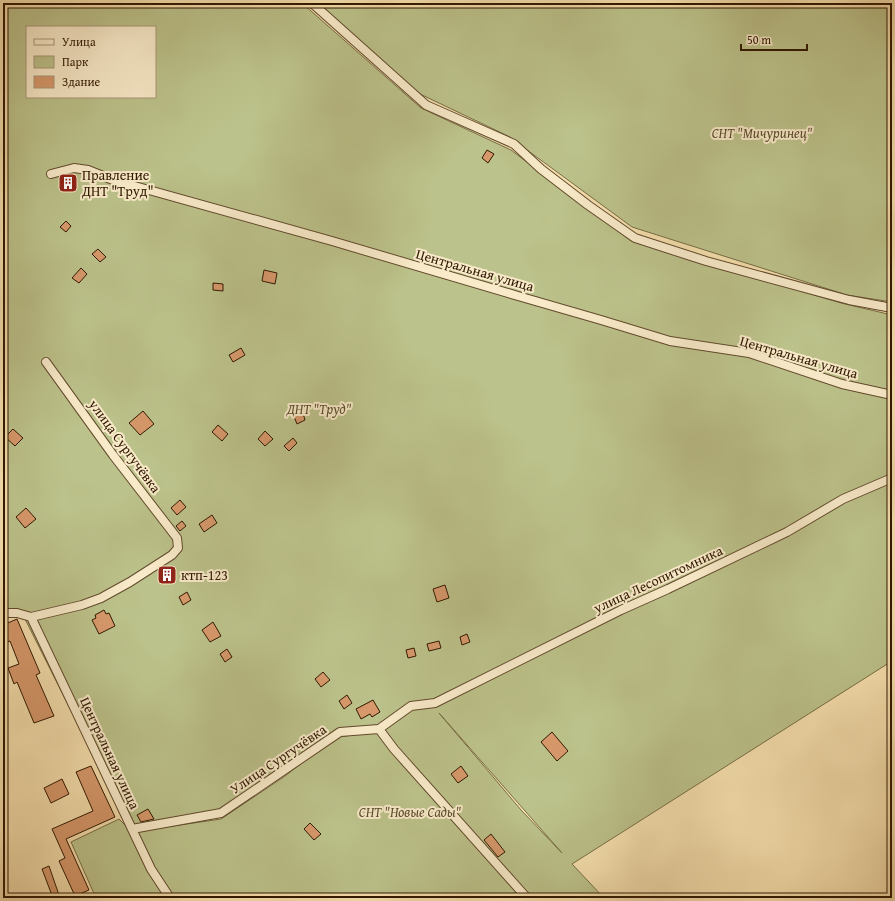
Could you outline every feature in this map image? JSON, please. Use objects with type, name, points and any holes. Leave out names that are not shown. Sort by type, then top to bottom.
[{"type":"street","points":[[312,3],[426,105],[514,144],[541,169],[588,205],[635,238],[706,261],[849,300],[892,308]]},
{"type":"street","name":"Центральная улица","points":[[51,174],[74,168],[88,170],[113,180],[332,241],[670,341],[749,353],[842,384],[892,395]]},
{"type":"street","name":"улица Сургучёвка","points":[[31,617],[82,605],[101,598],[172,555],[178,548],[177,538],[113,455],[46,362]]},
{"type":"street","name":"улица Лесопитомника","points":[[379,729],[411,706],[435,703],[621,610],[787,532],[843,499],[892,478]]},
{"type":"street","points":[[3,613],[17,612],[31,617]]},
{"type":"street","name":"Центральная улица","points":[[31,617],[151,869],[170,898]]},
{"type":"street","points":[[379,729],[394,749],[527,898]]},
{"type":"street","name":"Улица Сургучёвка","points":[[132,829],[221,814],[340,732],[379,729]]},
{"type":"green space","name":"ДНТ \"Труд\"","points":[[3,3],[302,3],[421,108],[511,150],[631,241],[841,303],[892,315],[892,661],[572,864],[604,898],[96,898],[71,842],[119,819],[132,832],[221,819],[285,776],[336,737],[223,811],[130,828],[20,609],[3,616]],"holes":[[[439,713],[562,853],[521,810]]]},
{"type":"green space","name":"СНТ \"Мичуринец\"","points":[[317,3],[892,3],[892,302],[847,295],[632,227],[508,136],[420,94]]},
{"type":"building","points":[[487,150],[494,154],[488,163],[482,158]]},
{"type":"building","name":"Правление ДНТ \"Труд\"","points":[[66,177],[74,181],[69,191],[61,186]]},
{"type":"building","points":[[66,221],[71,226],[66,232],[60,227]]},
{"type":"building","points":[[98,249],[106,257],[100,262],[92,254]]},
{"type":"building","points":[[81,268],[87,274],[79,283],[72,278]]},
{"type":"building","points":[[264,270],[277,273],[275,284],[262,281]]},
{"type":"building","points":[[213,283],[223,284],[223,291],[213,290]]},
{"type":"building","points":[[241,348],[245,355],[233,362],[229,355]]},
{"type":"building","points":[[302,410],[305,420],[297,424],[293,414]]},
{"type":"building","points":[[143,411],[154,424],[140,435],[129,423]]},
{"type":"building","points":[[218,425],[228,434],[222,441],[212,432]]},
{"type":"building","points":[[13,429],[23,438],[15,446],[5,437]]},
{"type":"building","points":[[265,431],[273,439],[265,446],[258,439]]},
{"type":"building","points":[[293,438],[297,443],[289,451],[284,446]]},
{"type":"building","points":[[180,500],[186,507],[177,515],[171,508]]},
{"type":"building","points":[[26,508],[36,519],[25,528],[16,517]]},
{"type":"building","points":[[212,515],[217,523],[204,532],[199,524]]},
{"type":"building","points":[[182,521],[186,526],[180,531],[176,526]]},
{"type":"building","points":[[445,585],[449,598],[437,602],[433,589]]},
{"type":"building","points":[[187,592],[191,600],[183,605],[179,597]]},
{"type":"building","points":[[104,610],[106,614],[109,613],[115,626],[99,634],[92,620],[96,618],[95,615]]},
{"type":"building","points":[[17,619],[40,673],[36,675],[54,716],[34,723],[17,682],[14,684],[8,668],[19,664],[10,641],[3,644],[3,625]]},
{"type":"building","points":[[213,622],[221,636],[210,642],[202,630]]},
{"type":"building","points":[[467,634],[470,642],[462,645],[460,637]]},
{"type":"building","points":[[439,641],[441,648],[429,651],[427,644]]},
{"type":"building","points":[[414,648],[416,656],[408,658],[406,650]]},
{"type":"building","points":[[227,649],[232,657],[225,662],[220,654]]},
{"type":"building","points":[[323,672],[330,680],[321,687],[315,679]]},
{"type":"building","points":[[347,695],[352,703],[344,709],[339,701]]},
{"type":"building","points":[[373,700],[380,712],[372,717],[370,714],[361,719],[356,709]]},
{"type":"building","points":[[552,732],[568,751],[557,761],[541,742]]},
{"type":"building","points":[[91,766],[115,817],[66,839],[89,890],[75,896],[59,861],[65,858],[52,829],[93,811],[76,772]]},
{"type":"building","points":[[461,766],[468,776],[458,783],[451,774]]},
{"type":"building","points":[[62,779],[69,794],[51,803],[44,788]]},
{"type":"building","points":[[148,809],[154,819],[141,822],[137,815]]},
{"type":"building","points":[[310,823],[321,834],[314,840],[304,829]]},
{"type":"building","points":[[491,834],[505,852],[498,857],[484,840]]},
{"type":"building","points":[[49,866],[60,898],[53,898],[42,869]]},
{"type":"place","name":"Правление ДНТ \"Труд\"","points":[[68,183]]},
{"type":"place","name":"ктп-123","points":[[167,575]]},
{"type":"park label","name":"СНТ \"Новые Сады\"","points":[[410,812]]}]
